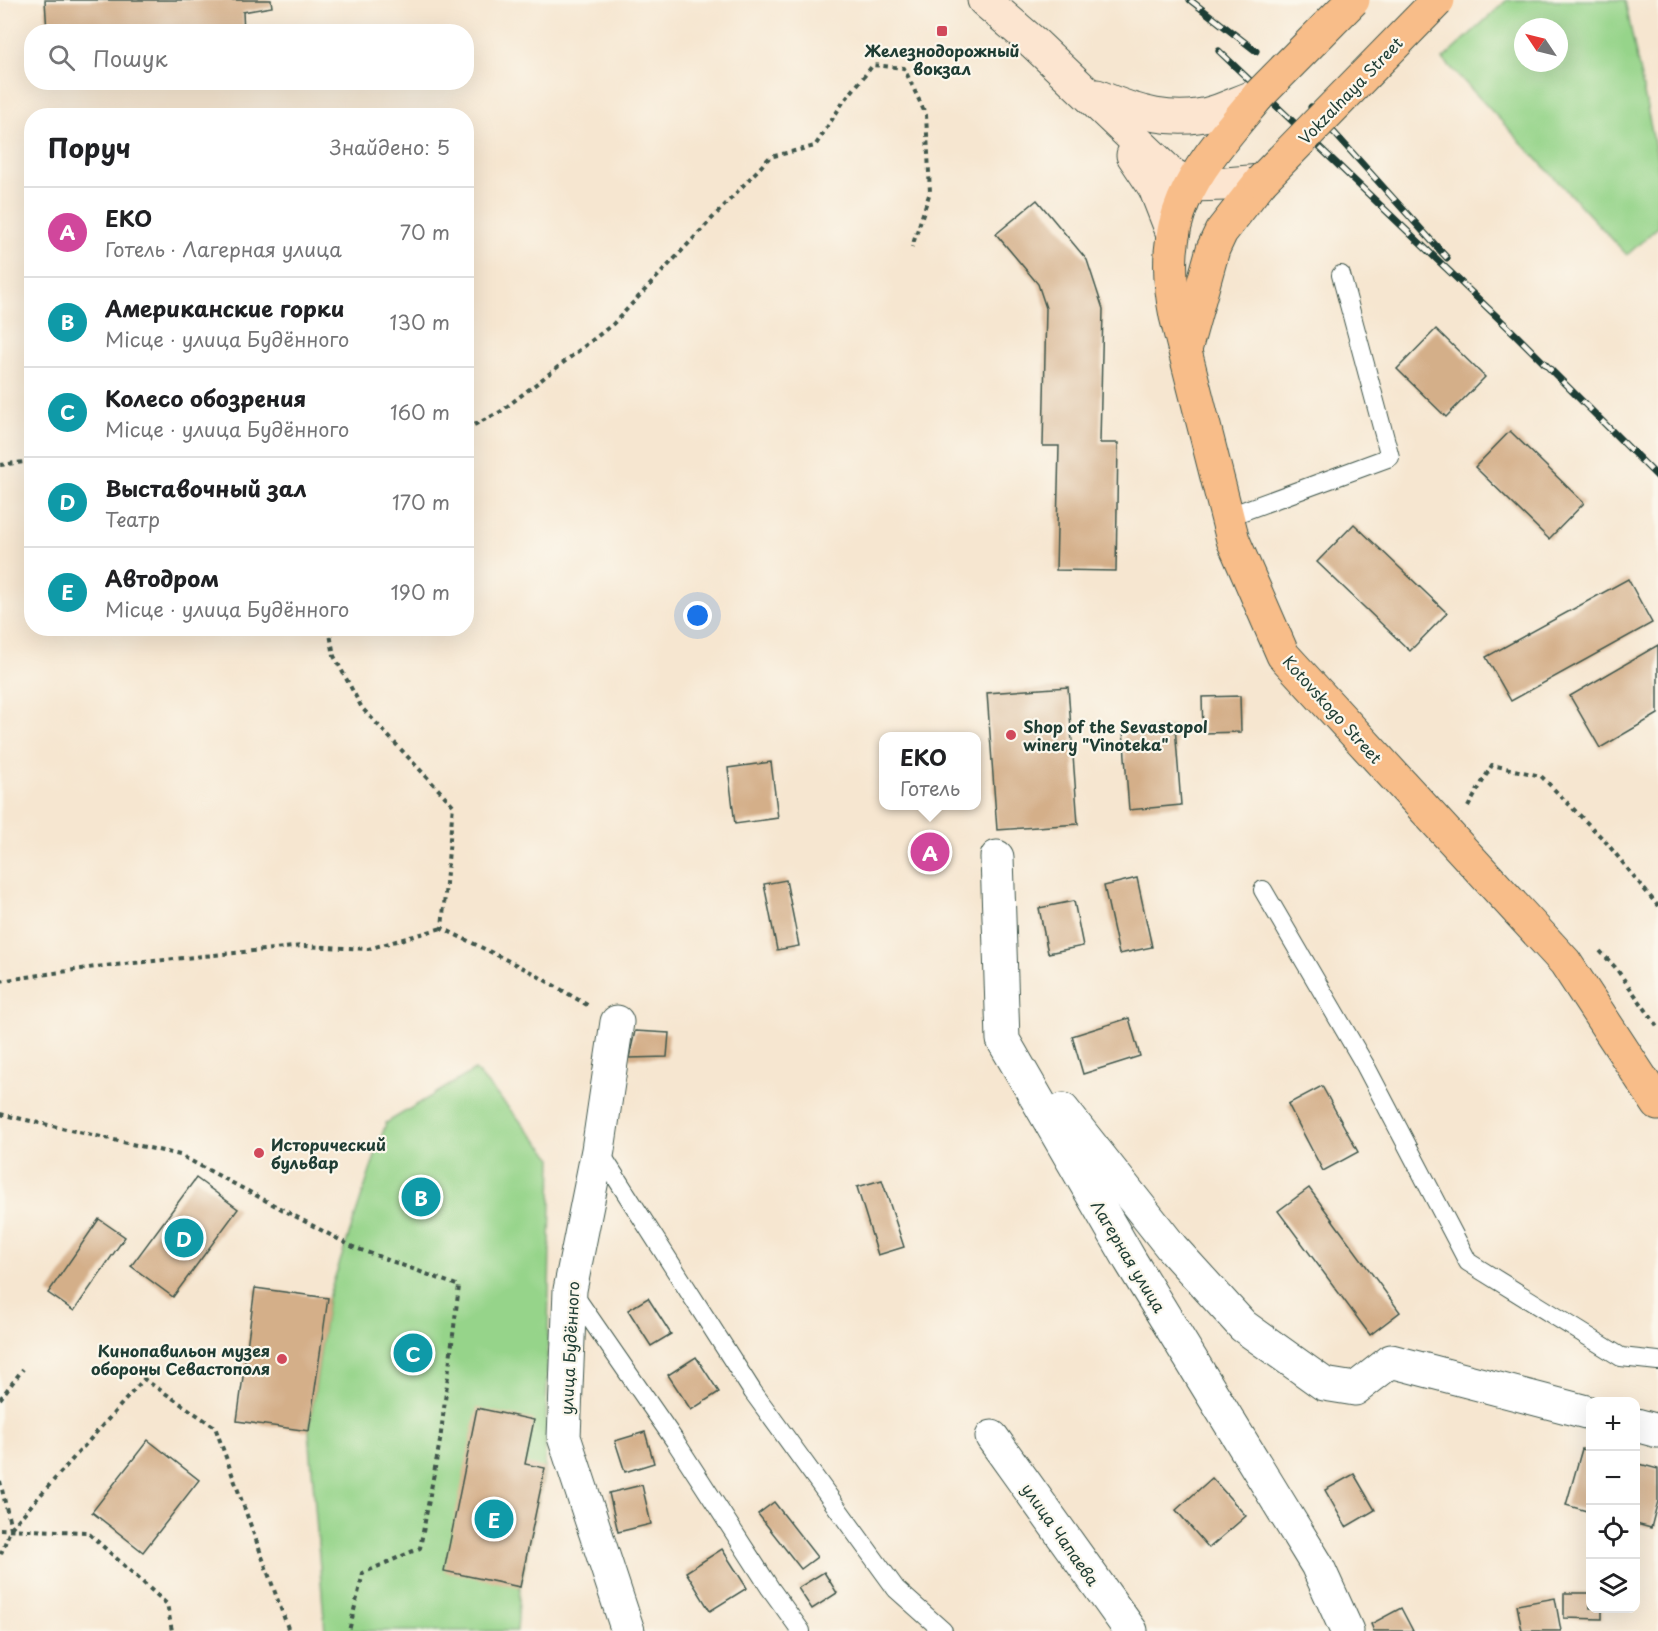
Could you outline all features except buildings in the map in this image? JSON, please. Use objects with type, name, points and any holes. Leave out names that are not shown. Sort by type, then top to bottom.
[{"type":"main road","points":[[984,0],[1085,91],[1171,174],[1190,185],[1261,181]]},
{"type":"main road","points":[[1085,91],[1119,106],[1144,113],[1172,117],[1199,116],[1214,112],[1258,95],[1353,0]]},
{"type":"main road","name":"Vokzalnaya Street","points":[[1261,181],[1438,0]]},
{"type":"main road","points":[[1085,91],[1155,188],[1173,234]]},
{"type":"main road","name":"Kotovskogo Street","points":[[1258,95],[1204,162],[1190,185],[1173,234],[1170,262],[1171,291],[1184,352],[1233,540],[1283,655],[1565,962],[1658,1104]]},
{"type":"main road","points":[[1184,352],[1213,249],[1221,232],[1261,181]]},
{"type":"street","name":"Лагерная улица","points":[[998,857],[1003,1040],[1130,1260],[1317,1565],[1347,1631]]},
{"type":"street","name":"улица Будённого","points":[[617,1022],[598,1150],[570,1290],[564,1437],[628,1631]]},
{"type":"street","points":[[1003,1040],[1022,1059],[1172,1248],[1243,1326],[1324,1384],[1355,1389],[1391,1360],[1586,1412]]},
{"type":"street","points":[[1640,1426],[1658,1431]]},
{"type":"street","name":"улица Чапаева","points":[[992,1437],[1131,1631]]},
{"type":"lane","points":[[1227,517],[1390,457],[1341,275]]},
{"type":"lane","points":[[1263,890],[1365,1065],[1468,1262],[1621,1357],[1658,1361]]},
{"type":"lane","points":[[598,1150],[753,1392],[896,1589],[943,1631]]},
{"type":"lane","points":[[570,1290],[675,1441],[770,1588],[801,1631]]},
{"type":"path","points":[[474,425],[500,412],[613,324],[771,157],[815,146],[842,104],[873,65],[904,68],[926,115],[930,192],[912,247]]},
{"type":"path","points":[[0,465],[24,462]]},
{"type":"path","points":[[330,636],[334,656],[362,708],[453,805],[442,928]]},
{"type":"path","points":[[1463,816],[1492,765],[1541,776],[1605,841],[1658,906]]},
{"type":"path","points":[[0,981],[94,967],[303,946],[368,950],[442,928],[531,972],[617,1022]]},
{"type":"path","points":[[1593,944],[1615,967],[1658,1027]]},
{"type":"path","points":[[0,1114],[180,1155],[352,1246],[459,1286],[440,1441],[420,1548],[363,1573],[349,1631]]},
{"type":"path","points":[[0,1399],[23,1369]]},
{"type":"path","points":[[0,1556],[11,1528],[144,1379],[214,1427],[289,1631]]},
{"type":"path","points":[[0,1481],[11,1528]]},
{"type":"path","points":[[0,1529],[87,1532],[167,1604],[172,1631]]},
{"type":"green space","points":[[1507,0],[1625,0],[1658,162],[1658,227],[1627,255],[1443,59]]},
{"type":"green space","points":[[475,1070],[552,1157],[545,1468],[520,1587],[517,1631],[325,1631],[309,1431],[328,1298],[386,1123]]},
{"type":"railway","points":[[1190,0],[1256,51]]},
{"type":"railway","points":[[1219,51],[1516,335],[1658,477]]},
{"type":"railway","points":[[1311,107],[1447,258]]},
{"type":"place","name":"Железнодорожный вокзал","points":[[942,31]]},
{"type":"place","name":"Shop of the Sevastopol winery \"Vinoteka\"","points":[[1011,735]]},
{"type":"place","name":"EKO","points":[[930,852]]},
{"type":"place","name":"Исторический бульвар","points":[[259,1153]]},
{"type":"place","name":"Американские горки","points":[[421,1197]]},
{"type":"place","name":"Выставочный зал","points":[[184,1238]]},
{"type":"place","name":"Колесо обозрения","points":[[413,1353]]},
{"type":"place","name":"Кинопавильон музея обороны Севастополя","points":[[282,1359]]},
{"type":"place","name":"Автодром","points":[[494,1519]]}]
